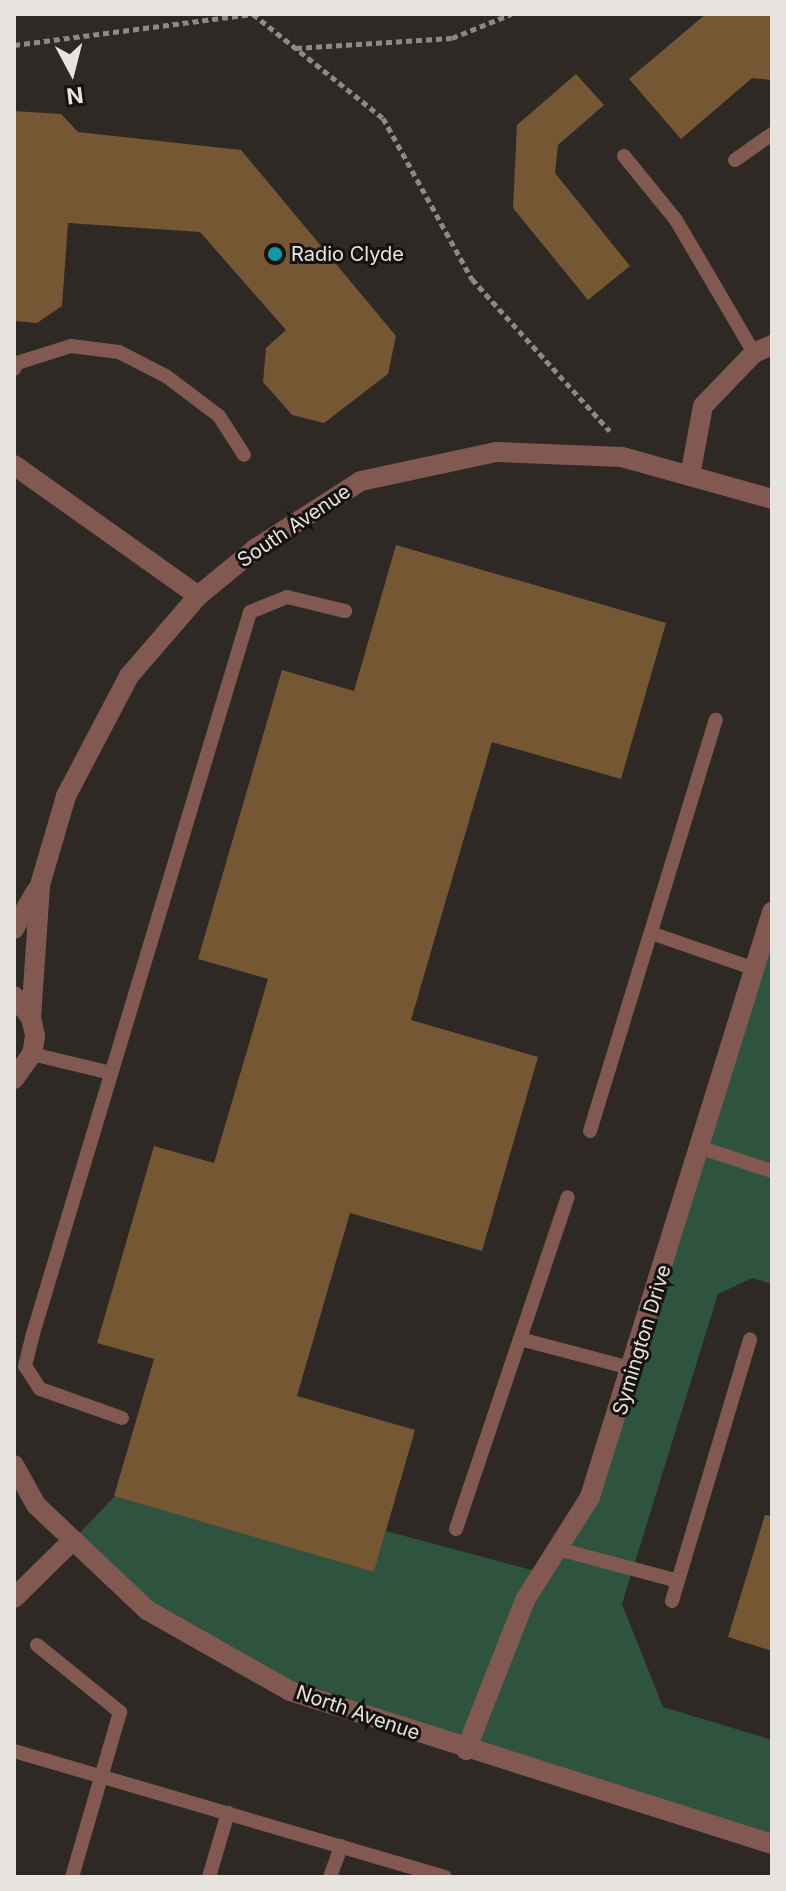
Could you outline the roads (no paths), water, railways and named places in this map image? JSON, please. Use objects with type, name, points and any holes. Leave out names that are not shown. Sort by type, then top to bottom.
[{"type":"street","points":[[690,476],[703,406],[763,349]]},
{"type":"street","name":"South Avenue","points":[[32,1054],[31,1018],[40,885],[66,796],[129,676],[198,596],[255,549],[361,481],[496,452],[638,462],[772,499]]},
{"type":"street","points":[[14,465],[198,596]]},
{"type":"street","name":"South Avenue","points":[[14,929],[40,885]]},
{"type":"street","name":"Symington Drive","points":[[466,1750],[525,1600],[590,1497],[634,1369],[772,912]]},
{"type":"street","points":[[14,996],[31,1018]]},
{"type":"street","points":[[14,1079],[32,1054]]},
{"type":"street","name":"North Avenue","points":[[14,1465],[36,1505],[147,1610],[290,1691],[466,1750],[772,1844]]},
{"type":"street","points":[[14,1598],[73,1540]]},
{"type":"lane","points":[[735,160],[772,134]]},
{"type":"lane","points":[[624,156],[676,220],[763,349]]},
{"type":"lane","points":[[15,364],[71,346],[119,352],[166,376],[219,416],[244,455]]},
{"type":"lane","points":[[122,1418],[40,1389],[25,1366],[250,612],[287,597],[345,611]]},
{"type":"lane","points":[[590,1131],[716,720]]},
{"type":"lane","points":[[651,933],[755,969]]},
{"type":"lane","points":[[32,1054],[111,1073]]},
{"type":"lane","points":[[701,1148],[772,1171]]},
{"type":"lane","points":[[456,1529],[568,1197]]},
{"type":"lane","points":[[520,1339],[634,1369]]},
{"type":"lane","points":[[672,1601],[750,1339]]},
{"type":"lane","points":[[558,1549],[678,1581]]},
{"type":"lane","points":[[37,1645],[120,1712],[104,1777],[72,1877]]},
{"type":"lane","points":[[14,1751],[445,1877]]},
{"type":"lane","points":[[209,1877],[228,1813]]},
{"type":"lane","points":[[330,1877],[341,1846]]},
{"type":"place","name":"Radio Clyde","points":[[275,254]]}]
